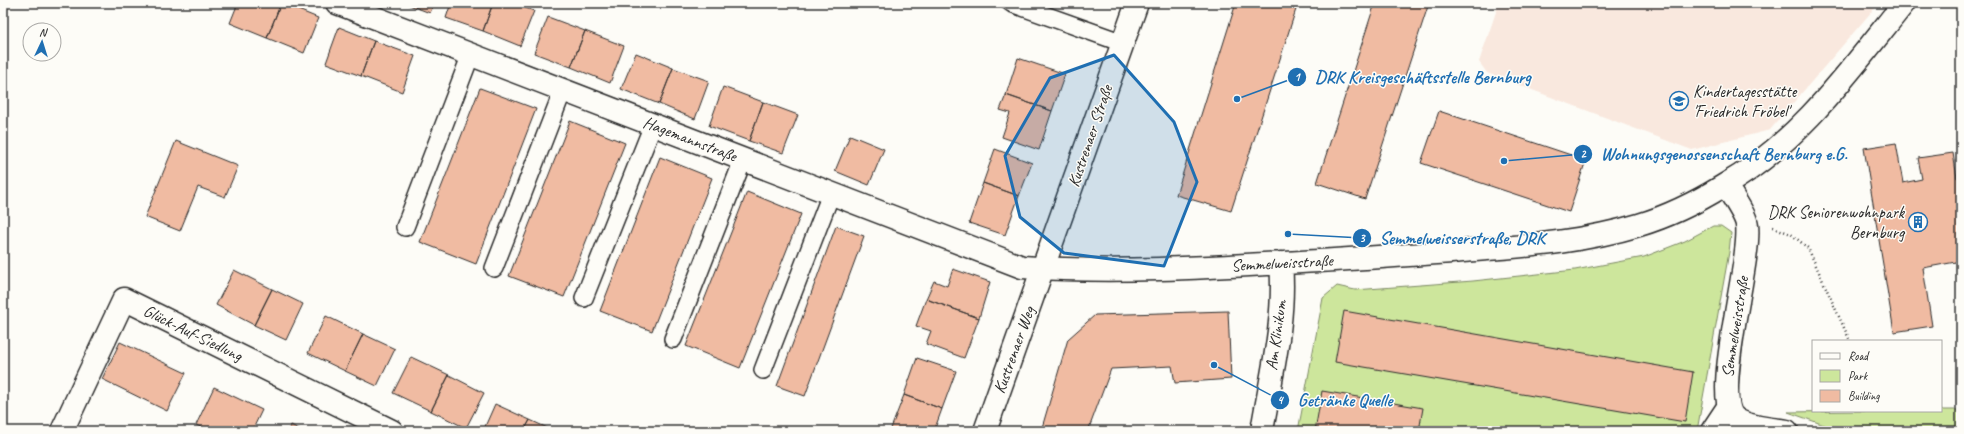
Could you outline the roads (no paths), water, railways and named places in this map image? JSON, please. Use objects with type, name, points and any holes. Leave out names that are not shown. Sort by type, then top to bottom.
[{"type":"street","name":"Hagemannstraße","points":[[338,3],[1022,267],[1044,269]]},
{"type":"street","name":"Kustrenaer Straße","points":[[1044,269],[1137,3]]},
{"type":"street","name":"Semmelweisstraße","points":[[1044,269],[1106,271],[1281,263],[1527,246],[1582,238],[1640,225],[1684,208],[1726,185],[1763,159],[1793,133],[1834,90],[1904,3]]},
{"type":"street","name":"Semmelweisstraße","points":[[1726,185],[1747,224],[1748,247],[1728,365],[1726,389],[1728,407]]},
{"type":"street","name":"Am Klinikum","points":[[1262,431],[1281,315],[1283,280],[1281,263]]},
{"type":"street","name":"Kustrenaer Weg","points":[[985,431],[1044,269]]},
{"type":"street","name":"Glück-Auf-Siedlung","points":[[62,431],[124,300],[392,431]]},
{"type":"street","points":[[1712,431],[1728,407],[1736,419],[1753,425],[1786,431]]},
{"type":"lane","points":[[1011,3],[1123,43]]},
{"type":"lane","points":[[405,227],[471,54]]},
{"type":"lane","points":[[494,268],[563,90]]},
{"type":"lane","points":[[584,298],[653,125]]},
{"type":"lane","points":[[673,339],[743,160]]},
{"type":"lane","points":[[763,370],[831,194]]},
{"type":"place","name":"DRK Kreisgeschäftsstelle Bernburg","points":[[1237,99]]},
{"type":"place","name":"Kindertagesstätte 'Friedrich Fröbel'","points":[[1679,101]]},
{"type":"place","name":"Wohnungsgenossenschaft Bernburg e.G.","points":[[1504,161]]},
{"type":"place","name":"DRK Seniorenwohnpark Bernburg","points":[[1918,222]]},
{"type":"place","name":"Semmelweisserstraße, DRK","points":[[1288,234]]},
{"type":"place","name":"Getränke Quelle","points":[[1214,365]]}]
